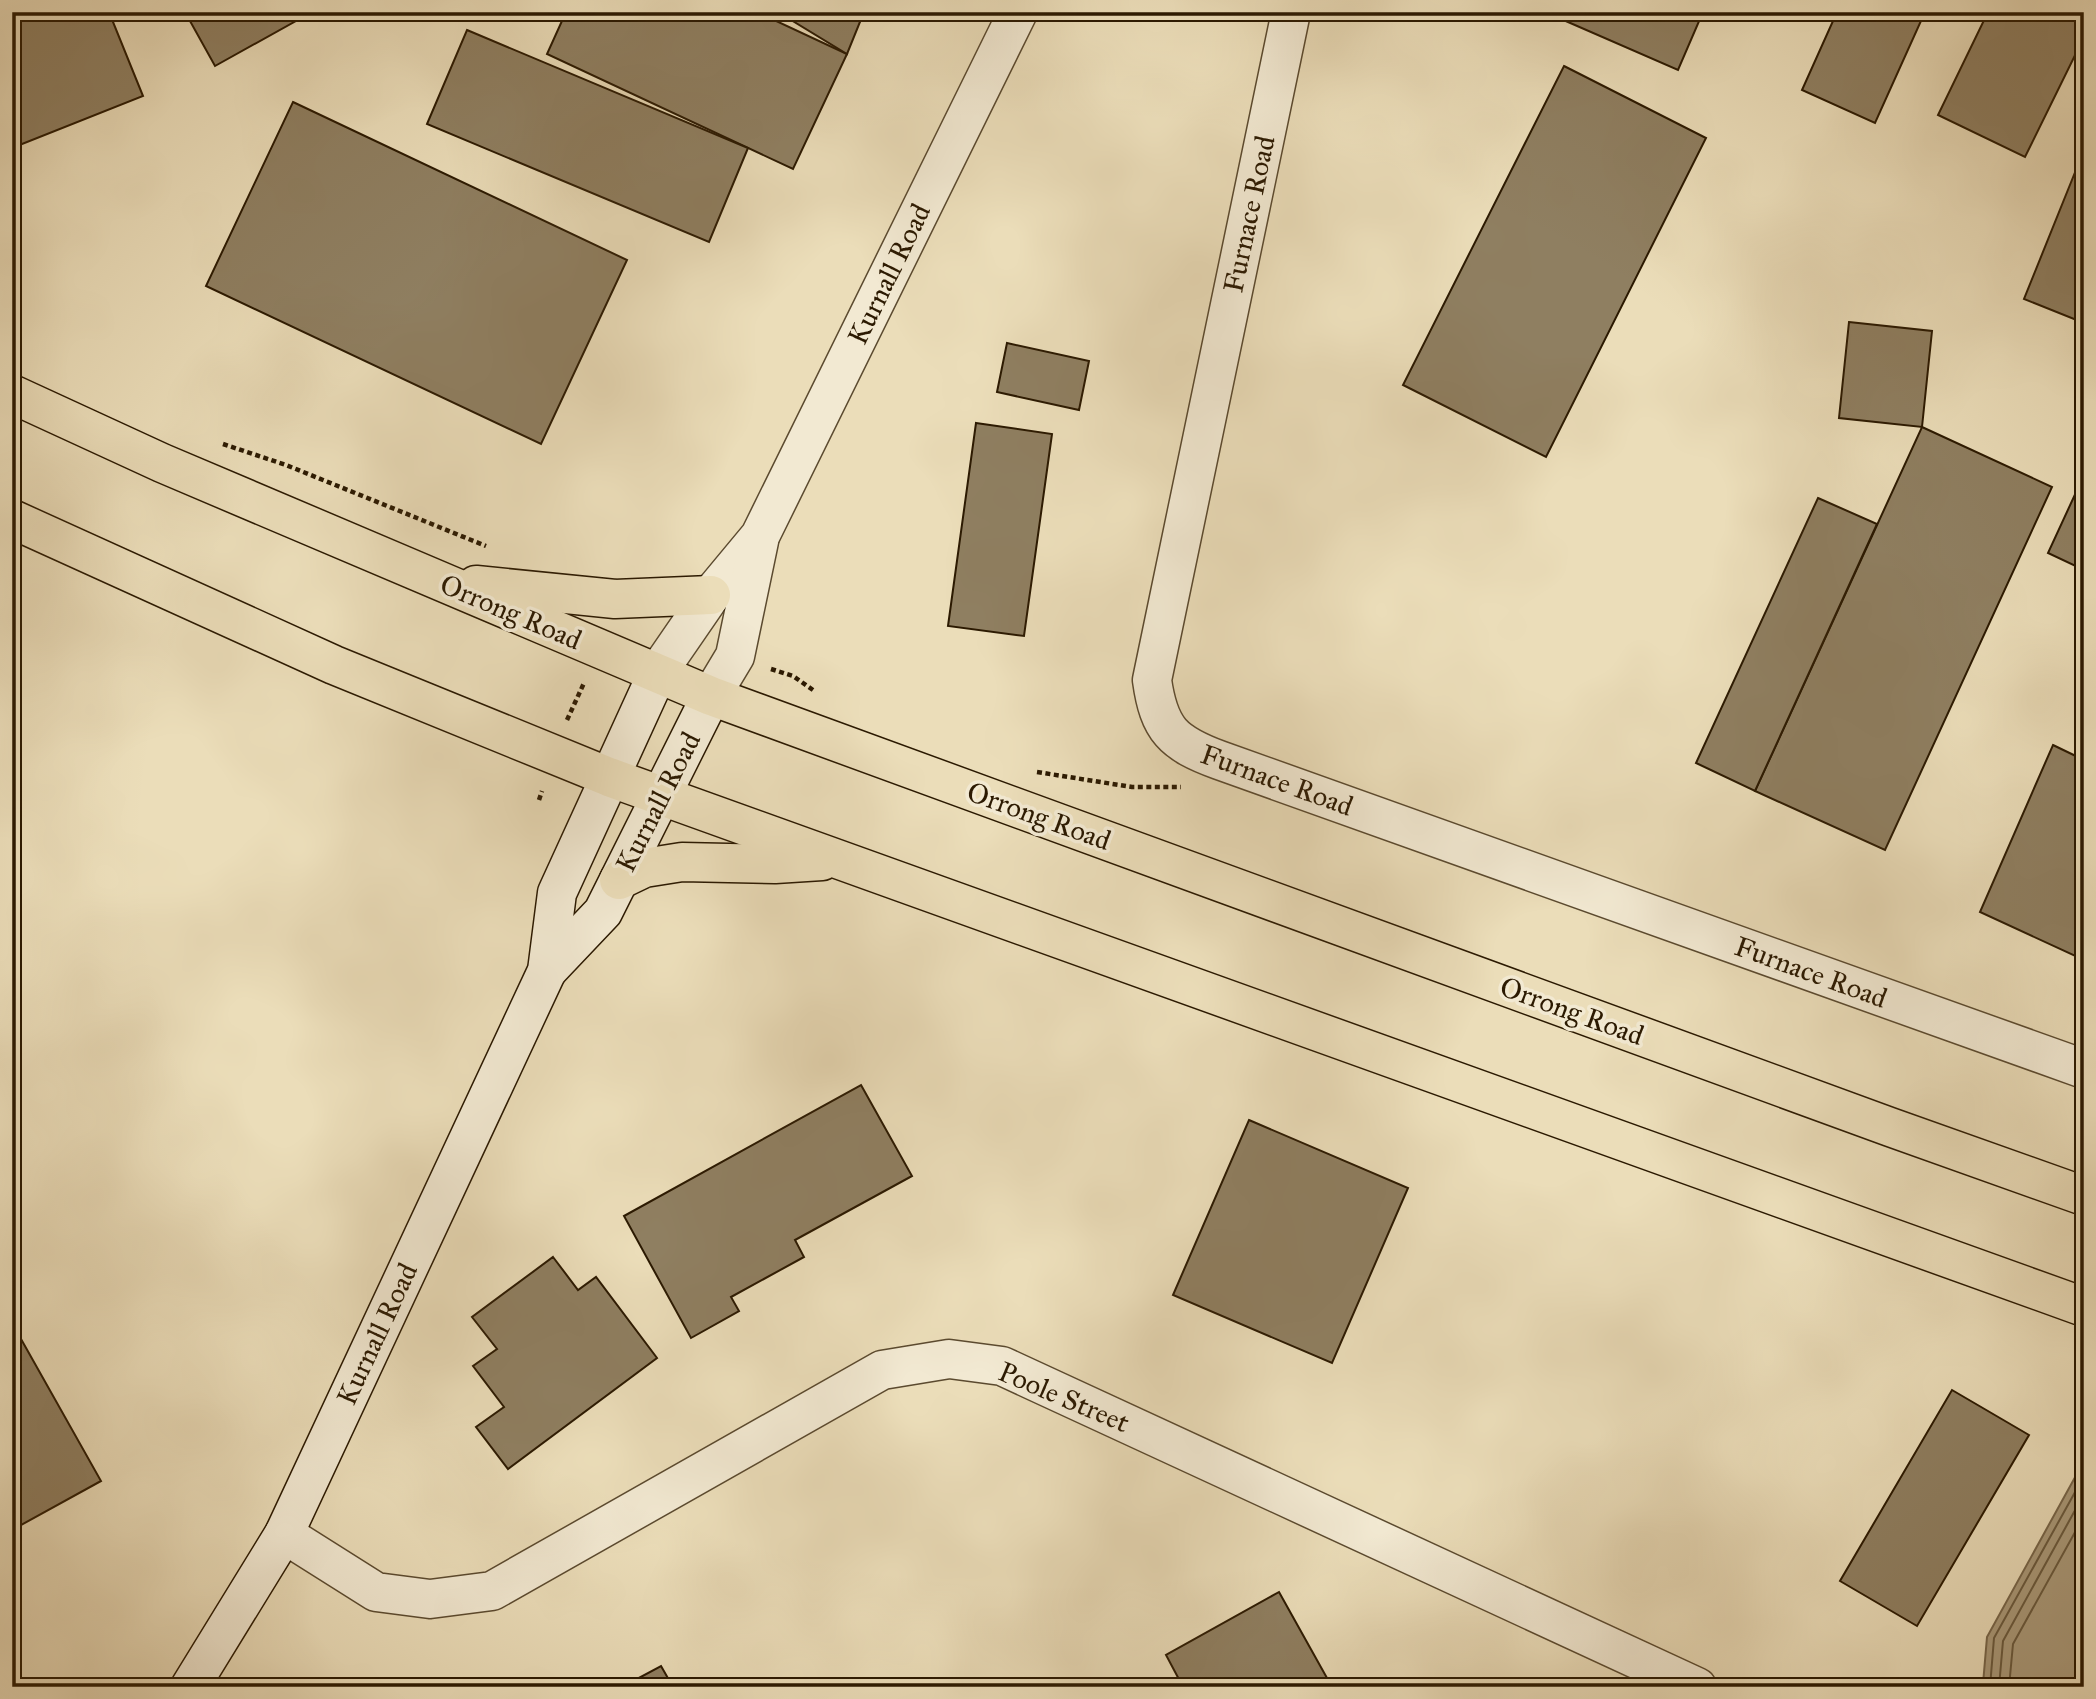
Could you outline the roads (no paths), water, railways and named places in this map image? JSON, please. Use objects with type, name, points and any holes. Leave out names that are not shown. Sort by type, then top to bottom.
[{"type":"highway","name":"Orrong Road","points":[[12,394],[162,463],[435,581],[711,696],[2084,1196]]},
{"type":"highway","points":[[12,519],[334,665],[608,777],[2084,1307]]},
{"type":"highway","points":[[435,581],[615,599],[710,595]]},
{"type":"highway","points":[[619,880],[644,868],[682,862],[775,864],[838,860]]},
{"type":"street","name":"Kurnall Road","points":[[190,1687],[284,1534],[547,971],[557,892],[658,673],[710,595],[760,536],[1018,12]]},
{"type":"street","name":"Furnace Road","points":[[1291,12],[1152,680],[1156,705],[1166,729],[1189,748],[1219,760],[2084,1069]]},
{"type":"street","name":"Kurnall Road","points":[[547,971],[603,912],[711,696],[735,656],[760,536]]},
{"type":"street","name":"Poole Street","points":[[284,1534],[376,1592],[430,1599],[492,1591],[882,1370],[949,1359],[1002,1366],[1697,1687]]},
{"type":"water","points":[[2084,1461],[2084,1687],[1988,1687],[1983,1684],[1987,1637]]}]
